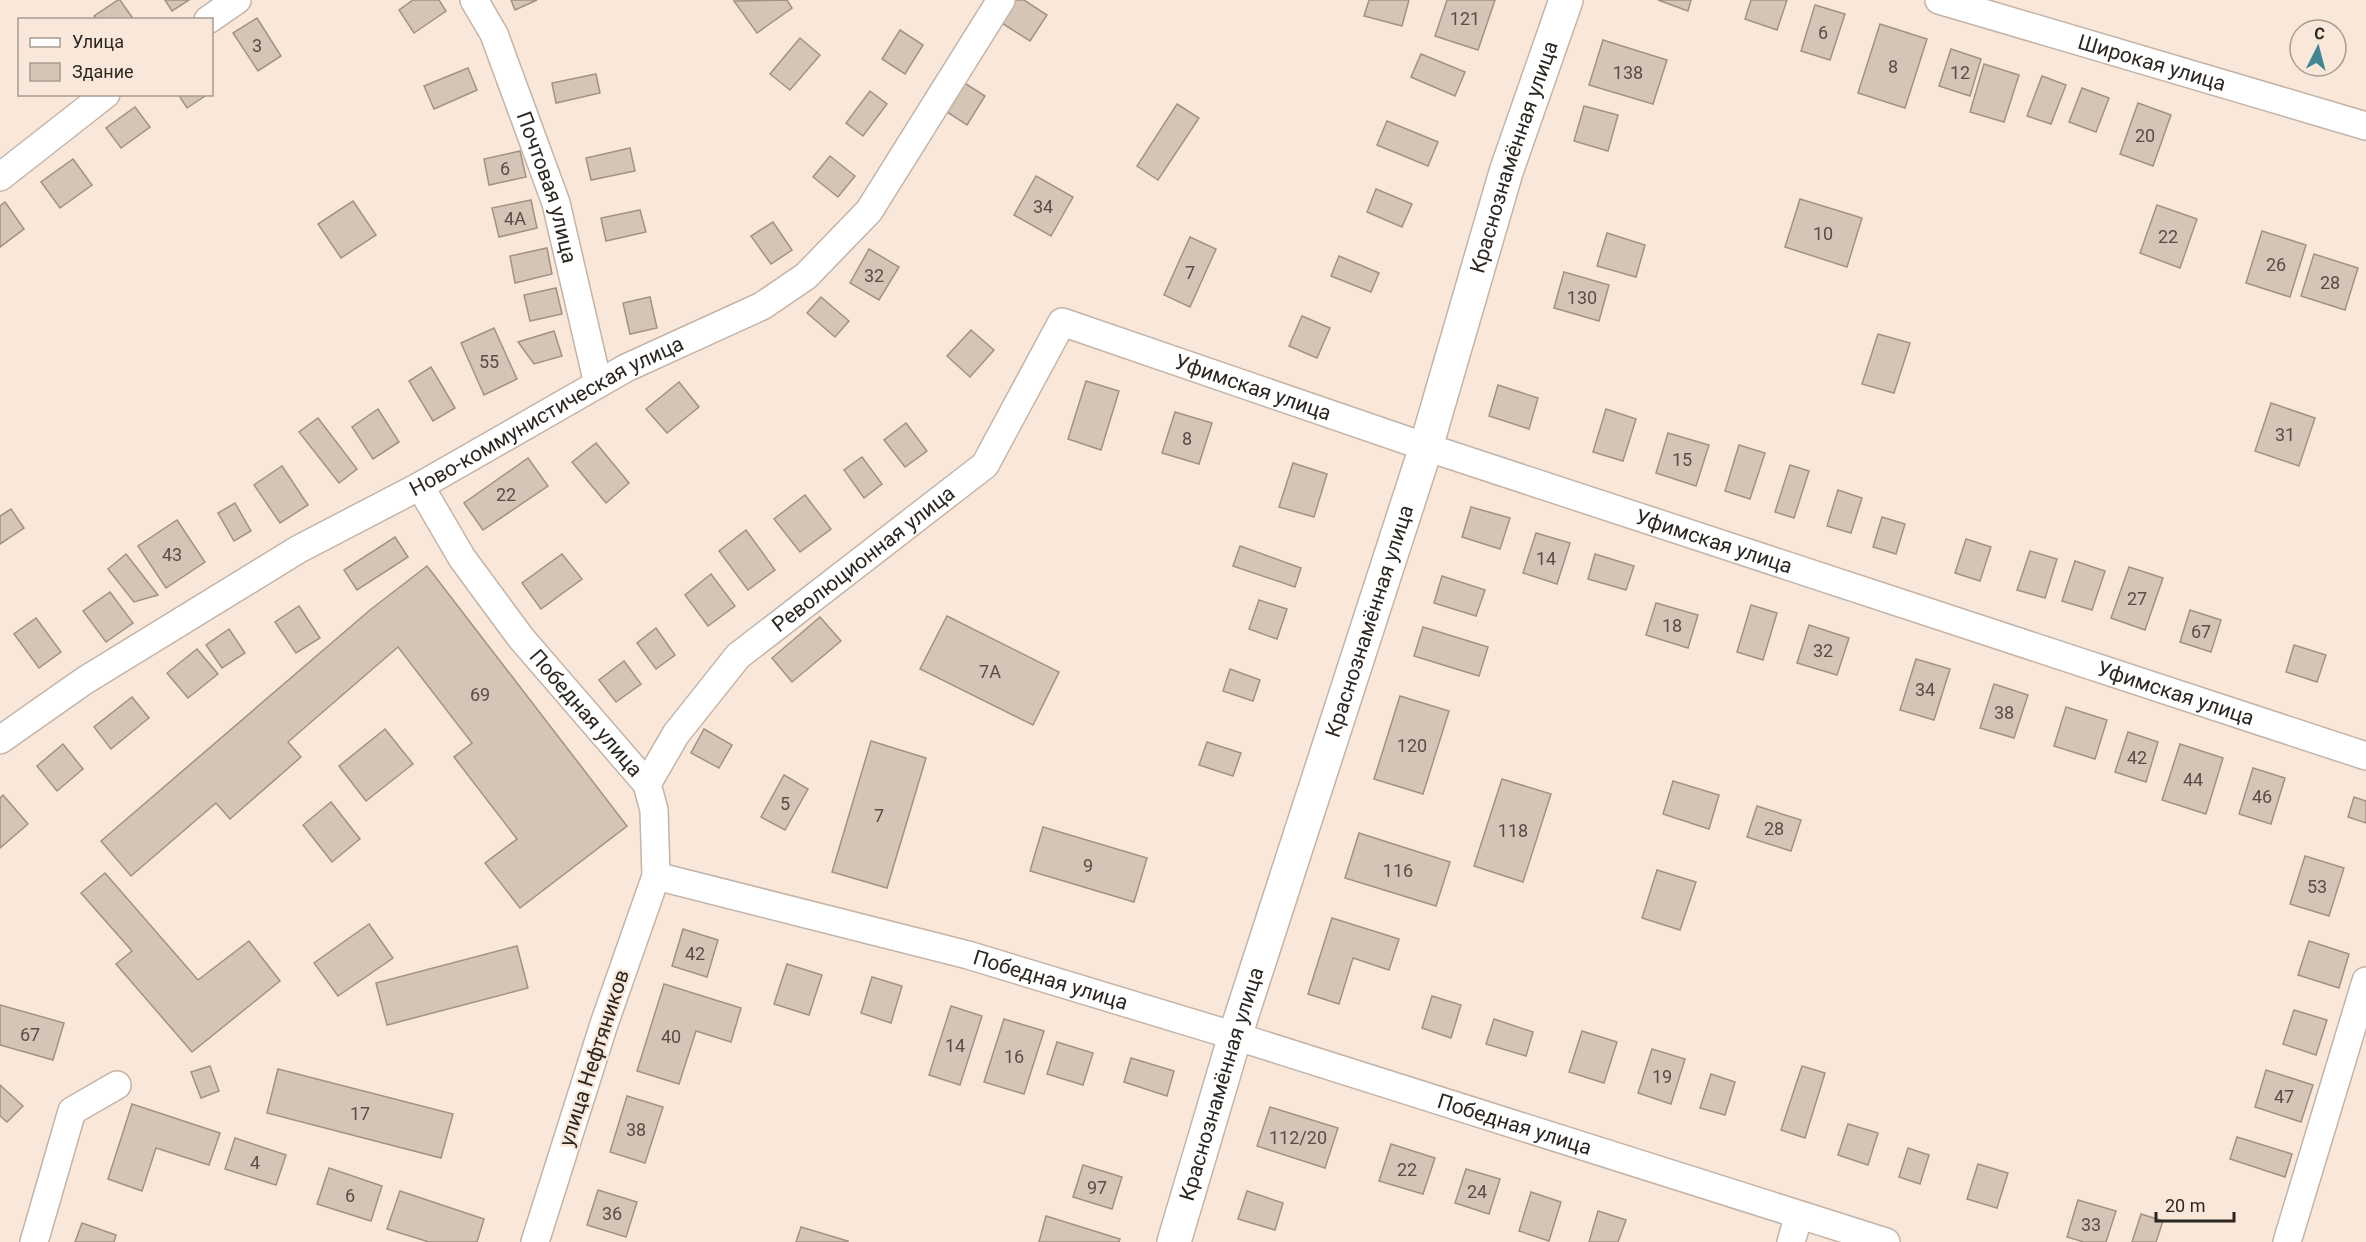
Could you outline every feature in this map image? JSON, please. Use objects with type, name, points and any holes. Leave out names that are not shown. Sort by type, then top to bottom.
[{"type":"street","points":[[211,18],[237,0]]},
{"type":"street","name":"Почтовая улица","points":[[474,0],[494,34],[556,203],[598,384]]},
{"type":"street","name":"Ново-коммунистическая улица","points":[[0,740],[84,681],[299,549],[420,486],[626,368],[762,306],[806,276],[869,211],[1001,0]]},
{"type":"street","name":"Краснознамённая улица","points":[[1174,1242],[1234,1036],[1426,447],[1506,172],[1566,0]]},
{"type":"street","name":"Широкая улица","points":[[1939,0],[2366,126]]},
{"type":"street","points":[[0,177],[103,96]]},
{"type":"street","name":"Уфимская улица","points":[[1062,322],[1426,447],[2366,756]]},
{"type":"street","name":"Революционная улица","points":[[647,784],[676,734],[738,657],[985,465],[1062,322]]},
{"type":"street","name":"Победная улица","points":[[420,486],[462,558],[521,638],[647,784],[654,810],[656,876],[968,955],[1234,1036],[1886,1242]]},
{"type":"street","name":"улица Нефтяников","points":[[535,1242],[604,1024],[656,876]]},
{"type":"street","points":[[2287,1242],[2366,981]]},
{"type":"street","points":[[34,1242],[72,1111],[117,1085]]},
{"type":"street","points":[[1791,1242],[1799,1215]]},
{"type":"building","points":[[120,0],[133,18],[96,18],[94,16]]},
{"type":"building","points":[[165,0],[189,0],[172,11]]},
{"type":"building","points":[[413,0],[439,0],[446,11],[414,33],[399,10]]},
{"type":"building","points":[[511,0],[537,0],[515,10]]},
{"type":"building","points":[[787,0],[792,8],[757,33],[734,1]]},
{"type":"building","points":[[1014,0],[1024,0],[1047,15],[1030,41],[1000,22]]},
{"type":"building","points":[[1369,0],[1409,0],[1402,26],[1364,16]]},
{"type":"building","points":[[1447,0],[1495,0],[1478,50],[1435,36]]},
{"type":"building","points":[[1658,0],[1691,0],[1688,11]]},
{"type":"building","points":[[1751,0],[1787,0],[1777,30],[1745,19]]},
{"type":"building","points":[[1815,5],[1845,14],[1830,60],[1801,51]]},
{"type":"building","points":[[257,18],[281,56],[258,71],[233,33]]},
{"type":"building","points":[[1880,24],[1927,39],[1905,108],[1858,93]]},
{"type":"building","points":[[900,30],[923,45],[905,74],[882,59]]},
{"type":"building","points":[[800,38],[820,55],[790,90],[770,74]]},
{"type":"building","points":[[1603,40],[1667,60],[1653,104],[1589,85]]},
{"type":"building","points":[[1951,49],[1981,59],[1970,96],[1939,86]]},
{"type":"building","points":[[1421,54],[1465,72],[1455,96],[1411,77]]},
{"type":"building","points":[[1984,64],[2019,75],[2004,122],[1970,112]]},
{"type":"building","points":[[468,68],[477,90],[434,109],[424,86]]},
{"type":"building","points":[[596,74],[600,93],[556,103],[552,83]]},
{"type":"building","points":[[2042,76],[2066,85],[2051,124],[2027,116]]},
{"type":"building","points":[[963,82],[985,96],[967,125],[944,110]]},
{"type":"building","points":[[2082,88],[2109,98],[2096,132],[2069,122]]},
{"type":"building","points":[[870,91],[887,104],[863,136],[846,123]]},
{"type":"building","points":[[179,96],[205,96],[187,108]]},
{"type":"building","points":[[2138,103],[2171,115],[2153,166],[2120,154]]},
{"type":"building","points":[[1177,104],[1199,118],[1158,180],[1137,166]]},
{"type":"building","points":[[1584,106],[1618,115],[1608,151],[1574,141]]},
{"type":"building","points":[[135,107],[150,127],[121,148],[106,128]]},
{"type":"building","points":[[1387,121],[1438,142],[1428,166],[1377,145]]},
{"type":"building","points":[[630,148],[635,171],[591,180],[586,158]]},
{"type":"building","points":[[520,151],[526,177],[489,185],[484,159]]},
{"type":"building","points":[[830,156],[855,176],[838,197],[813,177]]},
{"type":"building","points":[[73,159],[92,185],[60,208],[41,182]]},
{"type":"building","points":[[1036,176],[1073,197],[1051,236],[1014,215]]},
{"type":"building","points":[[1376,189],[1412,204],[1402,227],[1367,212]]},
{"type":"building","points":[[1800,199],[1862,218],[1847,267],[1785,247]]},
{"type":"building","points":[[531,200],[537,228],[499,237],[492,208]]},
{"type":"building","points":[[353,201],[376,235],[341,258],[318,224]]},
{"type":"building","points":[[5,202],[24,229],[0,247],[0,206]]},
{"type":"building","points":[[2157,205],[2197,219],[2180,268],[2140,253]]},
{"type":"building","points":[[640,210],[646,232],[606,241],[601,218]]},
{"type":"building","points":[[773,222],[792,250],[771,264],[751,236]]},
{"type":"building","points":[[2262,231],[2306,245],[2290,297],[2246,283]]},
{"type":"building","points":[[1607,233],[1645,245],[1636,277],[1597,266]]},
{"type":"building","points":[[1190,237],[1216,249],[1190,307],[1164,295]]},
{"type":"building","points":[[547,248],[552,274],[515,283],[510,256]]},
{"type":"building","points":[[869,249],[899,267],[879,300],[850,283]]},
{"type":"building","points":[[2314,254],[2358,268],[2345,310],[2301,296]]},
{"type":"building","points":[[1339,256],[1379,273],[1371,292],[1331,276]]},
{"type":"building","points":[[1564,272],[1609,285],[1599,321],[1554,308]]},
{"type":"building","points":[[556,288],[562,314],[530,321],[524,295]]},
{"type":"building","points":[[650,297],[657,328],[630,334],[623,303]]},
{"type":"building","points":[[821,297],[849,321],[835,337],[807,313]]},
{"type":"building","points":[[1302,316],[1330,328],[1317,358],[1289,346]]},
{"type":"building","points":[[494,328],[517,379],[484,395],[461,343]]},
{"type":"building","points":[[971,330],[994,350],[970,377],[947,356]]},
{"type":"building","points":[[554,331],[562,356],[534,364],[518,342]]},
{"type":"building","points":[[1878,334],[1910,343],[1894,393],[1862,384]]},
{"type":"building","points":[[431,367],[455,408],[433,421],[409,381]]},
{"type":"building","points":[[1086,381],[1119,391],[1101,450],[1068,439]]},
{"type":"building","points":[[679,382],[699,407],[667,433],[646,409]]},
{"type":"building","points":[[1498,385],[1538,398],[1529,429],[1489,416]]},
{"type":"building","points":[[2271,403],[2315,418],[2299,466],[2255,451]]},
{"type":"building","points":[[378,409],[399,442],[373,459],[352,427]]},
{"type":"building","points":[[1606,409],[1636,419],[1623,461],[1593,452]]},
{"type":"building","points":[[1175,412],[1212,423],[1199,464],[1162,453]]},
{"type":"building","points":[[318,418],[357,469],[339,483],[299,432]]},
{"type":"building","points":[[906,423],[927,451],[905,467],[884,440]]},
{"type":"building","points":[[1668,433],[1709,445],[1696,486],[1656,473]]},
{"type":"building","points":[[596,443],[629,483],[606,503],[572,462]]},
{"type":"building","points":[[1739,445],[1765,453],[1750,499],[1725,491]]},
{"type":"building","points":[[862,457],[882,484],[864,498],[844,470]]},
{"type":"building","points":[[528,458],[548,486],[483,530],[464,503]]},
{"type":"building","points":[[1293,463],[1327,474],[1314,517],[1279,507]]},
{"type":"building","points":[[1790,465],[1809,471],[1794,518],[1775,512]]},
{"type":"building","points":[[282,466],[308,505],[280,523],[254,485]]},
{"type":"building","points":[[1838,490],[1862,498],[1851,533],[1827,526]]},
{"type":"building","points":[[805,495],[831,529],[800,552],[774,519]]},
{"type":"building","points":[[235,503],[251,531],[234,541],[218,513]]},
{"type":"building","points":[[1471,507],[1510,518],[1500,549],[1462,537]]},
{"type":"building","points":[[11,509],[24,528],[0,544],[0,516]]},
{"type":"building","points":[[1882,517],[1905,524],[1896,554],[1873,547]]},
{"type":"building","points":[[177,520],[205,562],[166,588],[138,546]]},
{"type":"building","points":[[746,530],[775,570],[748,590],[719,551]]},
{"type":"building","points":[[1536,533],[1570,543],[1557,584],[1523,573]]},
{"type":"building","points":[[395,537],[408,557],[357,590],[344,570]]},
{"type":"building","points":[[1966,539],[1991,547],[1980,581],[1955,573]]},
{"type":"building","points":[[1240,546],[1301,568],[1295,587],[1233,566]]},
{"type":"building","points":[[2030,551],[2057,559],[2045,598],[2017,590]]},
{"type":"building","points":[[126,554],[158,595],[134,602],[108,569]]},
{"type":"building","points":[[562,554],[582,579],[541,609],[522,583]]},
{"type":"building","points":[[1595,554],[1634,566],[1626,590],[1588,579]]},
{"type":"building","points":[[2075,561],[2105,571],[2092,610],[2062,601]]},
{"type":"building","points":[[427,566],[627,826],[520,908],[485,863],[517,839],[454,757],[472,743],[398,647],[288,742],[301,757],[230,819],[216,803],[131,876],[101,841],[370,610]]},
{"type":"building","points":[[2129,567],[2163,578],[2145,630],[2111,618]]},
{"type":"building","points":[[711,574],[735,606],[708,626],[685,595]]},
{"type":"building","points":[[1442,576],[1485,590],[1476,616],[1434,603]]},
{"type":"building","points":[[110,592],[133,623],[106,642],[83,611]]},
{"type":"building","points":[[1259,600],[1287,609],[1277,639],[1249,629]]},
{"type":"building","points":[[1656,603],[1698,615],[1688,648],[1646,635]]},
{"type":"building","points":[[1751,605],[1777,613],[1763,660],[1737,652]]},
{"type":"building","points":[[299,606],[320,638],[296,653],[275,622]]},
{"type":"building","points":[[2190,610],[2221,620],[2211,652],[2180,642]]},
{"type":"building","points":[[947,616],[1059,672],[1033,725],[920,669]]},
{"type":"building","points":[[820,617],[841,641],[792,682],[772,658]]},
{"type":"building","points":[[36,618],[61,652],[39,668],[14,634]]},
{"type":"building","points":[[1809,625],[1849,638],[1837,675],[1797,663]]},
{"type":"building","points":[[1423,627],[1488,647],[1479,676],[1414,656]]},
{"type":"building","points":[[656,628],[675,655],[656,669],[637,643]]},
{"type":"building","points":[[229,629],[245,653],[222,668],[206,645]]},
{"type":"building","points":[[2294,645],[2326,655],[2317,682],[2286,672]]},
{"type":"building","points":[[197,649],[218,674],[188,698],[167,673]]},
{"type":"building","points":[[1916,659],[1950,669],[1934,720],[1900,710]]},
{"type":"building","points":[[624,661],[641,684],[616,702],[599,680]]},
{"type":"building","points":[[1230,669],[1260,680],[1253,701],[1223,691]]},
{"type":"building","points":[[1994,684],[2028,695],[2014,738],[1980,728]]},
{"type":"building","points":[[1400,696],[1449,711],[1423,794],[1374,779]]},
{"type":"building","points":[[132,697],[149,718],[111,749],[94,727]]},
{"type":"building","points":[[2066,707],[2107,720],[2095,759],[2054,746]]},
{"type":"building","points":[[385,729],[413,764],[366,801],[339,766]]},
{"type":"building","points":[[704,729],[732,745],[719,768],[691,753]]},
{"type":"building","points":[[2128,732],[2158,742],[2146,782],[2115,772]]},
{"type":"building","points":[[871,741],[926,758],[887,888],[832,872]]},
{"type":"building","points":[[1207,742],[1241,753],[1233,776],[1199,765]]},
{"type":"building","points":[[63,744],[83,769],[57,791],[37,766]]},
{"type":"building","points":[[2180,744],[2223,758],[2206,814],[2162,800]]},
{"type":"building","points":[[2253,768],[2285,778],[2271,824],[2239,814]]},
{"type":"building","points":[[784,775],[808,789],[785,830],[761,817]]},
{"type":"building","points":[[1502,779],[1551,794],[1523,882],[1474,866]]},
{"type":"building","points":[[1673,781],[1719,795],[1709,829],[1663,814]]},
{"type":"building","points":[[3,795],[28,824],[0,848],[0,798]]},
{"type":"building","points":[[2354,797],[2366,801],[2366,823],[2348,817]]},
{"type":"building","points":[[331,802],[360,839],[332,862],[303,825]]},
{"type":"building","points":[[1757,806],[1801,820],[1791,851],[1747,837]]},
{"type":"building","points":[[1043,827],[1147,858],[1134,902],[1030,871]]},
{"type":"building","points":[[1359,833],[1450,862],[1436,906],[1345,878]]},
{"type":"building","points":[[2305,856],[2344,868],[2329,916],[2290,904]]},
{"type":"building","points":[[1657,870],[1696,882],[1680,930],[1642,918]]},
{"type":"building","points":[[105,873],[198,980],[249,941],[280,981],[192,1052],[116,964],[132,951],[81,893]]},
{"type":"building","points":[[1332,918],[1399,939],[1389,970],[1353,958],[1339,1004],[1308,994]]},
{"type":"building","points":[[369,924],[393,958],[338,996],[314,963]]},
{"type":"building","points":[[683,929],[718,940],[707,977],[672,966]]},
{"type":"building","points":[[2309,941],[2349,954],[2339,988],[2298,975]]},
{"type":"building","points":[[517,946],[528,988],[387,1025],[376,983]]},
{"type":"building","points":[[787,964],[822,975],[809,1015],[774,1004]]},
{"type":"building","points":[[872,977],[902,986],[891,1023],[861,1013]]},
{"type":"building","points":[[664,984],[741,1008],[731,1042],[696,1031],[679,1084],[637,1071]]},
{"type":"building","points":[[1432,996],[1461,1005],[1451,1038],[1422,1028]]},
{"type":"building","points":[[0,1005],[64,1023],[53,1060],[0,1045]]},
{"type":"building","points":[[951,1006],[982,1016],[960,1085],[929,1075]]},
{"type":"building","points":[[2294,1010],[2327,1020],[2316,1055],[2283,1044]]},
{"type":"building","points":[[1004,1019],[1044,1031],[1024,1094],[984,1082]]},
{"type":"building","points":[[1494,1019],[1533,1032],[1526,1056],[1486,1044]]},
{"type":"building","points":[[1582,1031],[1617,1042],[1604,1083],[1569,1072]]},
{"type":"building","points":[[1057,1042],[1093,1053],[1083,1085],[1047,1074]]},
{"type":"building","points":[[1652,1049],[1685,1059],[1671,1104],[1638,1093]]},
{"type":"building","points":[[1131,1058],[1174,1071],[1167,1096],[1124,1082]]},
{"type":"building","points":[[210,1066],[219,1091],[201,1098],[191,1072]]},
{"type":"building","points":[[1802,1066],[1825,1073],[1805,1138],[1781,1130]]},
{"type":"building","points":[[278,1069],[453,1114],[441,1158],[267,1113]]},
{"type":"building","points":[[2266,1070],[2313,1085],[2301,1122],[2255,1107]]},
{"type":"building","points":[[1711,1074],[1735,1082],[1725,1115],[1700,1108]]},
{"type":"building","points":[[0,1085],[23,1106],[7,1122],[0,1116]]},
{"type":"building","points":[[627,1096],[663,1107],[645,1163],[610,1152]]},
{"type":"building","points":[[132,1104],[220,1133],[209,1165],[156,1148],[142,1191],[108,1179]]},
{"type":"building","points":[[1270,1107],[1338,1128],[1325,1168],[1257,1146]]},
{"type":"building","points":[[1848,1124],[1878,1133],[1868,1165],[1838,1155]]},
{"type":"building","points":[[2237,1137],[2292,1154],[2285,1177],[2230,1159]]},
{"type":"building","points":[[235,1138],[286,1155],[276,1185],[225,1169]]},
{"type":"building","points":[[1391,1144],[1435,1158],[1423,1194],[1379,1181]]},
{"type":"building","points":[[1908,1148],[1929,1155],[1920,1184],[1899,1177]]},
{"type":"building","points":[[1978,1164],[2008,1173],[1997,1208],[1967,1199]]},
{"type":"building","points":[[1083,1165],[1122,1177],[1112,1209],[1073,1197]]},
{"type":"building","points":[[329,1168],[382,1186],[371,1221],[317,1204]]},
{"type":"building","points":[[1466,1169],[1500,1179],[1489,1214],[1455,1203]]},
{"type":"building","points":[[598,1190],[637,1202],[626,1237],[587,1225]]},
{"type":"building","points":[[400,1191],[484,1219],[477,1242],[429,1242],[387,1229]]},
{"type":"building","points":[[1247,1191],[1283,1203],[1275,1230],[1238,1219]]},
{"type":"building","points":[[1531,1192],[1561,1202],[1549,1241],[1519,1231]]},
{"type":"building","points":[[2078,1200],[2116,1211],[2106,1242],[2084,1242],[2067,1237]]},
{"type":"building","points":[[1598,1211],[1626,1220],[1618,1242],[1589,1242]]},
{"type":"building","points":[[2141,1214],[2163,1221],[2156,1242],[2132,1242]]},
{"type":"building","points":[[1046,1216],[1120,1239],[1119,1242],[1039,1242]]},
{"type":"building","points":[[82,1223],[116,1235],[114,1242],[75,1242]]},
{"type":"building","points":[[801,1227],[848,1241],[848,1242],[796,1242]]}]
